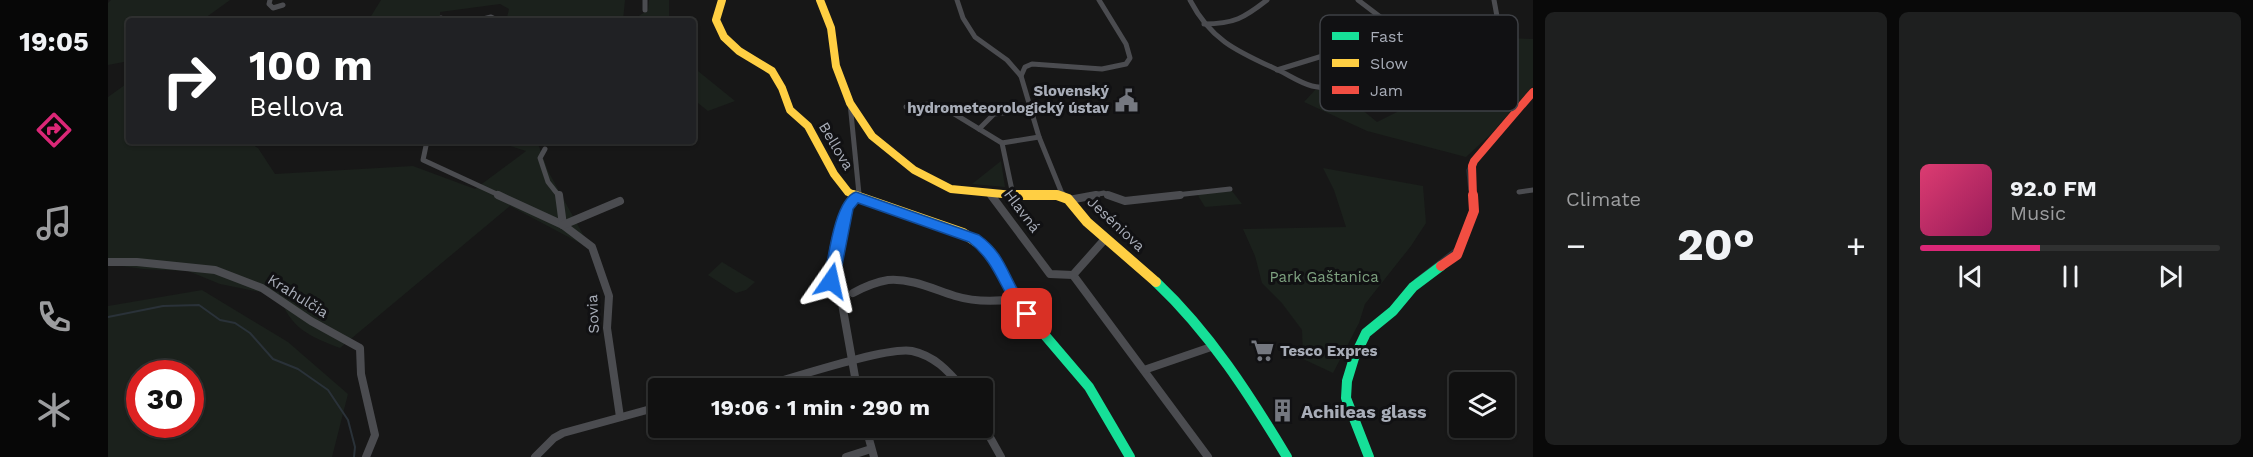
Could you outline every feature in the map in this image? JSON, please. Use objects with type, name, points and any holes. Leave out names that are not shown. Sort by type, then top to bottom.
[{"type":"street","points":[[270,0],[269,4],[273,8],[283,5]]},
{"type":"street","points":[[645,0],[645,10]]},
{"type":"street","name":"Bellova","points":[[722,0],[716,20],[724,37],[738,51],[772,71],[783,88],[790,110],[808,126],[834,174],[848,192],[856,197],[974,238],[988,249],[1004,274],[1014,299],[1089,387],[1130,457]]},
{"type":"street","name":"Hlavná","points":[[820,0],[831,28],[836,66],[850,103],[872,136],[914,170],[951,189],[990,193],[1050,274],[1074,275]]},
{"type":"street","points":[[957,0],[963,18],[975,37],[1007,60],[1021,76],[1025,67],[1032,64],[1091,69],[1121,67],[1127,64],[1130,58],[1126,48],[1099,0]]},
{"type":"street","points":[[1190,0],[1204,24],[1228,47],[1312,86],[1320,87]]},
{"type":"street","points":[[1204,24],[1223,25],[1240,21],[1268,0]]},
{"type":"street","points":[[1358,0],[1377,15]]},
{"type":"street","points":[[1494,0],[1493,10],[1495,15]]},
{"type":"street","points":[[1277,70],[1320,57]]},
{"type":"street","name":"Jeséniova","points":[[1021,76],[1030,110],[1066,198],[1087,222],[1165,290],[1214,346],[1256,405],[1287,457]]},
{"type":"street","points":[[1518,110],[1533,92]]},
{"type":"street","points":[[850,103],[859,194],[846,207],[831,281],[841,298],[855,378]]},
{"type":"street","points":[[906,107],[929,104],[943,107],[1002,143],[1040,137]]},
{"type":"street","points":[[979,129],[994,114],[1030,110]]},
{"type":"street","points":[[1370,457],[1346,398],[1347,381],[1362,339],[1368,330],[1393,311],[1413,287],[1457,255],[1474,211],[1472,166],[1474,161],[1517,111]]},
{"type":"street","points":[[1002,143],[1012,195]]},
{"type":"street","points":[[426,144],[423,160],[477,184]]},
{"type":"street","points":[[545,148],[540,153],[540,158],[548,182],[559,194],[562,225],[620,201]]},
{"type":"street","name":"Sovia","points":[[477,184],[562,225],[592,247],[609,296],[607,328],[620,417]]},
{"type":"street","points":[[990,193],[1066,198],[1104,193],[1123,202],[1230,189]]},
{"type":"street","points":[[1519,192],[1533,190]]},
{"type":"street","points":[[1105,238],[1074,275],[1208,457]]},
{"type":"street","name":"Krahulčia","points":[[108,262],[136,262],[215,270],[262,288],[311,321],[360,348],[361,374],[375,435],[366,457]]},
{"type":"street","points":[[853,293],[874,281],[891,278],[991,302],[1014,299]]},
{"type":"street","points":[[1144,370],[1214,346]]},
{"type":"street","points":[[794,378],[888,353],[914,351],[941,363],[954,378]]},
{"type":"street","points":[[535,457],[563,433],[648,410]]},
{"type":"street","points":[[846,457],[873,453],[869,438]]},
{"type":"street","points":[[990,438],[1001,457]]},
{"type":"green space","points":[[111,0],[230,0],[205,18],[126,18],[126,62],[108,65],[108,3]]},
{"type":"green space","points":[[381,0],[625,0],[623,18],[507,18],[509,9],[500,4],[440,12],[440,18],[370,18]]},
{"type":"green space","points":[[649,0],[669,0],[669,18],[636,18],[648,10]]},
{"type":"green space","points":[[1518,38],[1533,39],[1533,86],[1518,103]]},
{"type":"green space","points":[[696,69],[735,101],[708,111],[696,101]]},
{"type":"green space","points":[[126,84],[126,144],[251,144],[258,148],[275,174],[413,166],[475,189],[526,151],[504,144],[538,144],[548,171],[591,249],[510,206],[340,348],[320,340],[295,324],[280,296],[220,284],[188,271],[143,269],[108,264],[108,97]]},
{"type":"green space","points":[[1315,90],[1320,90],[1320,109],[1304,102]]},
{"type":"green space","points":[[1324,111],[1364,111],[1377,122],[1399,111],[1511,111],[1466,157],[1367,131]]},
{"type":"green space","points":[[1001,161],[1005,187],[972,184]]},
{"type":"green space","name":"Park Gaštanica","points":[[1323,168],[1423,186],[1426,223],[1411,246],[1365,304],[1359,323],[1333,373],[1303,359],[1302,330],[1281,302],[1262,283],[1255,256],[1243,229],[1346,227],[1334,190]]},
{"type":"green space","points":[[1232,191],[1242,204],[1205,207],[1197,194]]},
{"type":"green space","points":[[722,262],[755,282],[746,290],[736,293],[708,275]]},
{"type":"green space","points":[[202,290],[288,342],[348,394],[332,457],[108,457],[108,306]]},
{"type":"waterway","points":[[1469,190],[1467,170],[1472,159]]},
{"type":"waterway","points":[[1415,280],[1455,249]]},
{"type":"waterway","points":[[108,317],[163,306],[199,305],[220,320],[235,323],[250,333],[273,359],[298,369],[328,390],[348,420],[355,447],[354,457]]},
{"type":"traffic: fast","points":[[975,241],[988,249],[1004,274],[1014,299],[1089,387],[1130,457]]},
{"type":"traffic: fast","points":[[1369,457],[1346,398],[1347,381],[1354,358],[1366,333],[1393,311],[1413,287],[1441,266]]},
{"type":"traffic: fast","points":[[1156,282],[1212,342],[1244,387],[1287,457]]},
{"type":"traffic: slow","points":[[722,0],[716,20],[724,37],[739,51],[772,71],[782,88],[790,110],[808,126],[834,174],[848,192],[863,200],[963,233],[975,241]]},
{"type":"traffic: slow","points":[[820,0],[831,28],[836,66],[850,103],[872,136],[914,170],[951,189],[1013,195],[1057,195],[1068,199],[1087,222],[1156,282]]},
{"type":"traffic: jam","points":[[1518,110],[1533,92]]},
{"type":"traffic: jam","points":[[1441,266],[1457,255],[1474,211],[1472,166],[1474,161],[1517,111]]},
{"type":"place","name":"Slovenský hydrometeorologický ústav","points":[[1127,100]]},
{"type":"place","name":"Tesco Expres","points":[[1262,351]]},
{"type":"place","name":"Achileas glass","points":[[1283,411]]},
{"type":"route","points":[[831,281],[846,207],[856,197],[974,238],[988,249],[1004,274],[1014,299],[1027,314]]}]
